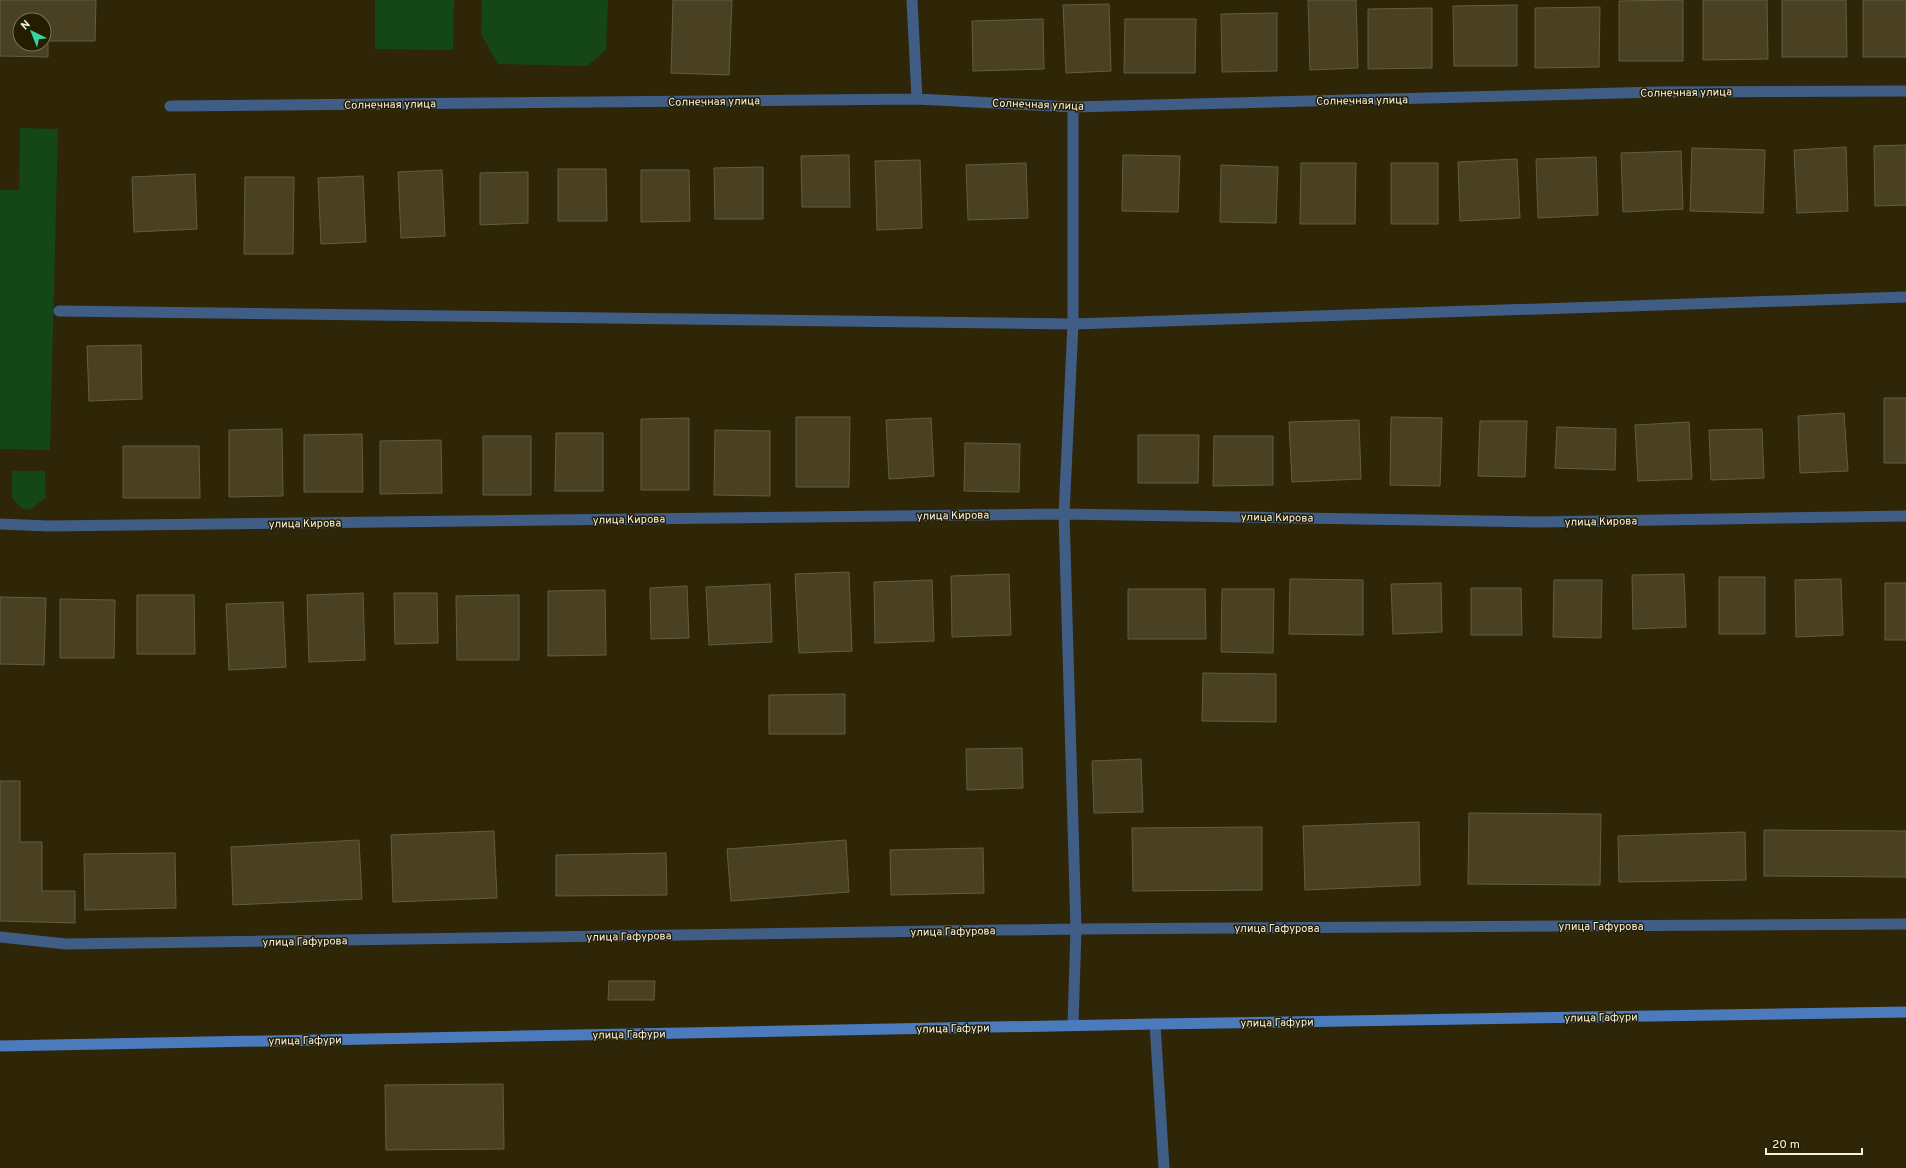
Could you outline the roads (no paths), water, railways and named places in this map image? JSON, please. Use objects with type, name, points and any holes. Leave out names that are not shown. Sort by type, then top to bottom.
[{"type":"main road","name":"улица Гафури","points":[[0,1046],[1073,1025],[1906,1012]]},
{"type":"street","points":[[912,0],[917,99]]},
{"type":"street","name":"Солнечная улица","points":[[170,106],[917,99],[1073,107],[1658,92],[1906,91]]},
{"type":"street","points":[[1073,107],[1073,324],[1064,514],[1076,929],[1073,1025]]},
{"type":"street","points":[[59,312],[1073,324],[1906,297]]},
{"type":"street","name":"улица Кирова","points":[[0,524],[65,525],[1064,514],[1538,522],[1906,516]]},
{"type":"street","name":"улица Гафурова","points":[[0,937],[66,944],[1076,929],[1906,924]]},
{"type":"street","points":[[1155,1024],[1164,1168]]}]
